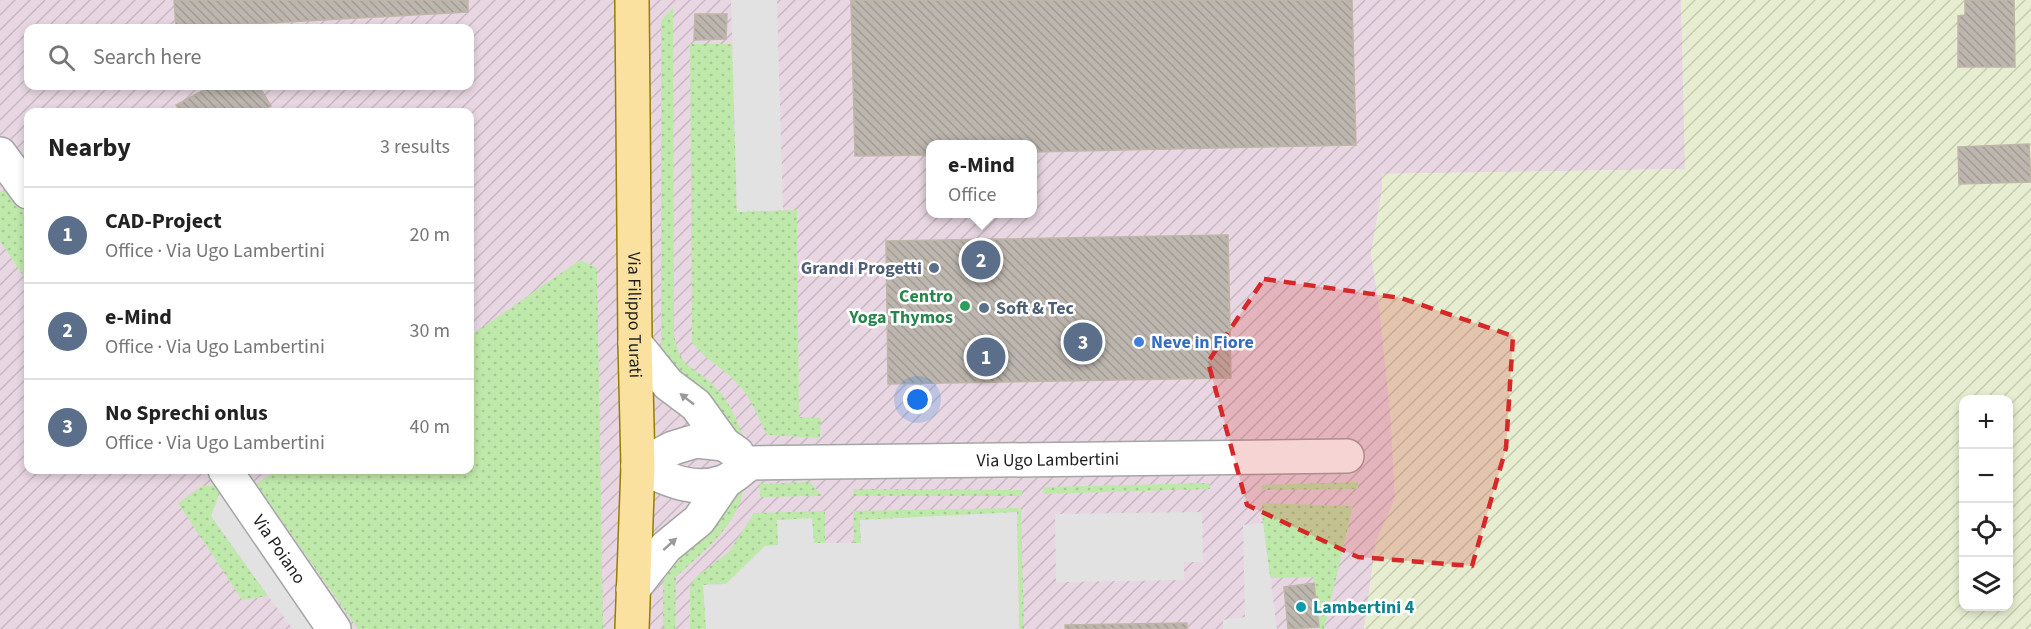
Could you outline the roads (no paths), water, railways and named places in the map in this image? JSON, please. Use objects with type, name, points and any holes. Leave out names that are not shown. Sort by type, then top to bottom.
[{"type":"main road","name":"Via Filippo Turati","points":[[632,0],[638,466],[632,629]]},
{"type":"street","points":[[0,154],[24,187]]},
{"type":"street","points":[[633,589],[666,547],[699,520],[737,472],[724,444],[696,405],[668,384],[635,343]]},
{"type":"street","points":[[638,466],[673,448],[696,441],[724,444]]},
{"type":"street","name":"Via Ugo Lambertini","points":[[638,466],[667,479],[697,487],[737,472],[1347,456]]},
{"type":"street","name":"Via Poiano","points":[[228,474],[334,629]]},
{"type":"place","name":"e-Mind","points":[[981,260]]},
{"type":"place","name":"Grandi Progetti","points":[[934,268]]},
{"type":"place","name":"Centro Yoga Thymos","points":[[965,306]]},
{"type":"place","name":"Soft & Tec","points":[[984,308]]},
{"type":"place","name":"No Sprechi onlus","points":[[1083,342]]},
{"type":"place","name":"Neve in Fiore","points":[[1139,342]]},
{"type":"place","name":"CAD-Project","points":[[986,357]]},
{"type":"place","name":"Lambertini 4","points":[[1301,607]]}]
